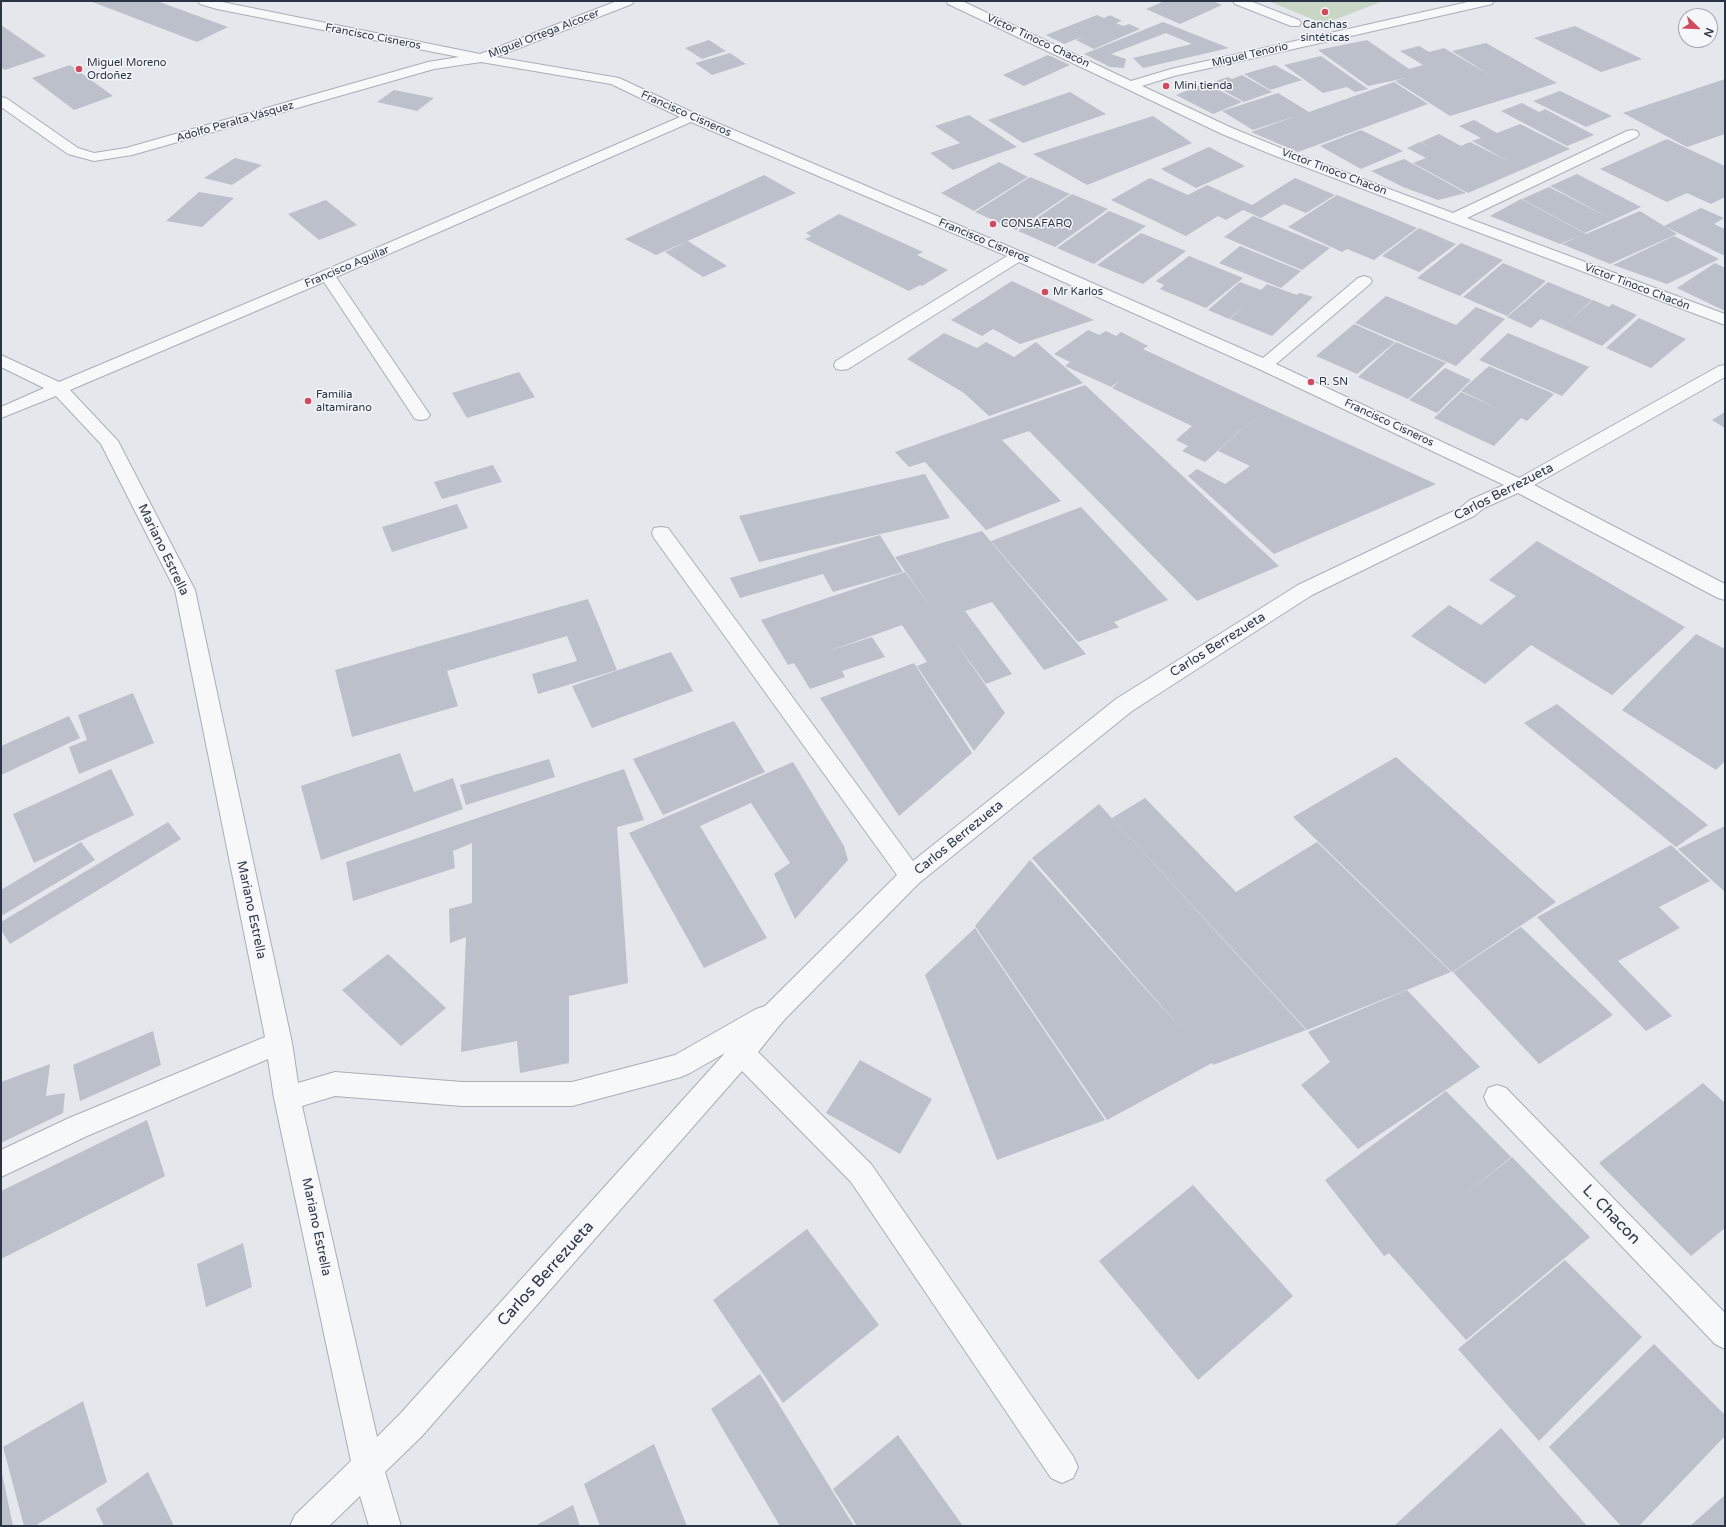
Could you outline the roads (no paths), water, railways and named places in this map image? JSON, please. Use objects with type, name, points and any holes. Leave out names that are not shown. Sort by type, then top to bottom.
[{"type":"street","name":"Francisco Cisneros","points":[[204,1],[253,13],[482,58],[614,81],[691,117],[1018,256],[1265,365],[1490,470],[1725,593]]},
{"type":"street","name":"Miguel Ortega Alcocer","points":[[482,58],[628,1]]},
{"type":"street","name":"Víctor Tinoco Chacón","points":[[952,1],[1227,131],[1725,320]]},
{"type":"street","points":[[1239,1],[1294,23]]},
{"type":"street","name":"Miguel Tenorio","points":[[1130,85],[1172,73],[1488,1]]},
{"type":"street","name":"Adolfo Peralta Vásquez","points":[[1,102],[73,151],[94,156],[127,152],[433,65],[482,58]]},
{"type":"street","name":"Francisco Aguilar","points":[[1,413],[326,276],[691,117]]},
{"type":"street","points":[[1454,218],[1632,134]]},
{"type":"street","points":[[842,365],[1018,256]]},
{"type":"street","points":[[326,276],[421,415]]},
{"type":"street","points":[[1265,365],[1364,280]]},
{"type":"street","name":"Mariano Estrella","points":[[1,360],[59,389],[109,441],[185,590],[279,1043],[287,1098],[368,1468],[385,1526]]},
{"type":"street","name":"Carlos Berrezueta","points":[[306,1526],[411,1425],[742,1053],[775,1012],[912,876],[1124,705],[1305,590],[1467,512],[1478,504],[1520,486],[1725,370]]},
{"type":"street","points":[[662,533],[912,876]]},
{"type":"street","name":"Carlos Berrezueta","points":[[287,1098],[335,1084],[462,1094],[572,1094],[681,1065],[775,1012]]},
{"type":"street","points":[[1,1164],[78,1127],[279,1043]]},
{"type":"street","points":[[742,1053],[861,1173],[1062,1467]]},
{"type":"street","name":"L. Chacon","points":[[1497,1096],[1725,1334]]},
{"type":"place","name":"Canchas sintéticas","points":[[1325,12]]},
{"type":"place","name":"Miguel Moreno Ordoñez","points":[[79,69]]},
{"type":"place","name":"Mini tienda","points":[[1166,86]]},
{"type":"place","name":"CONSAFARQ","points":[[993,224]]},
{"type":"place","name":"Mr Karlos","points":[[1045,292]]},
{"type":"place","name":"R. SN","points":[[1311,382]]},
{"type":"place","name":"Familia altamirano","points":[[308,401]]}]
